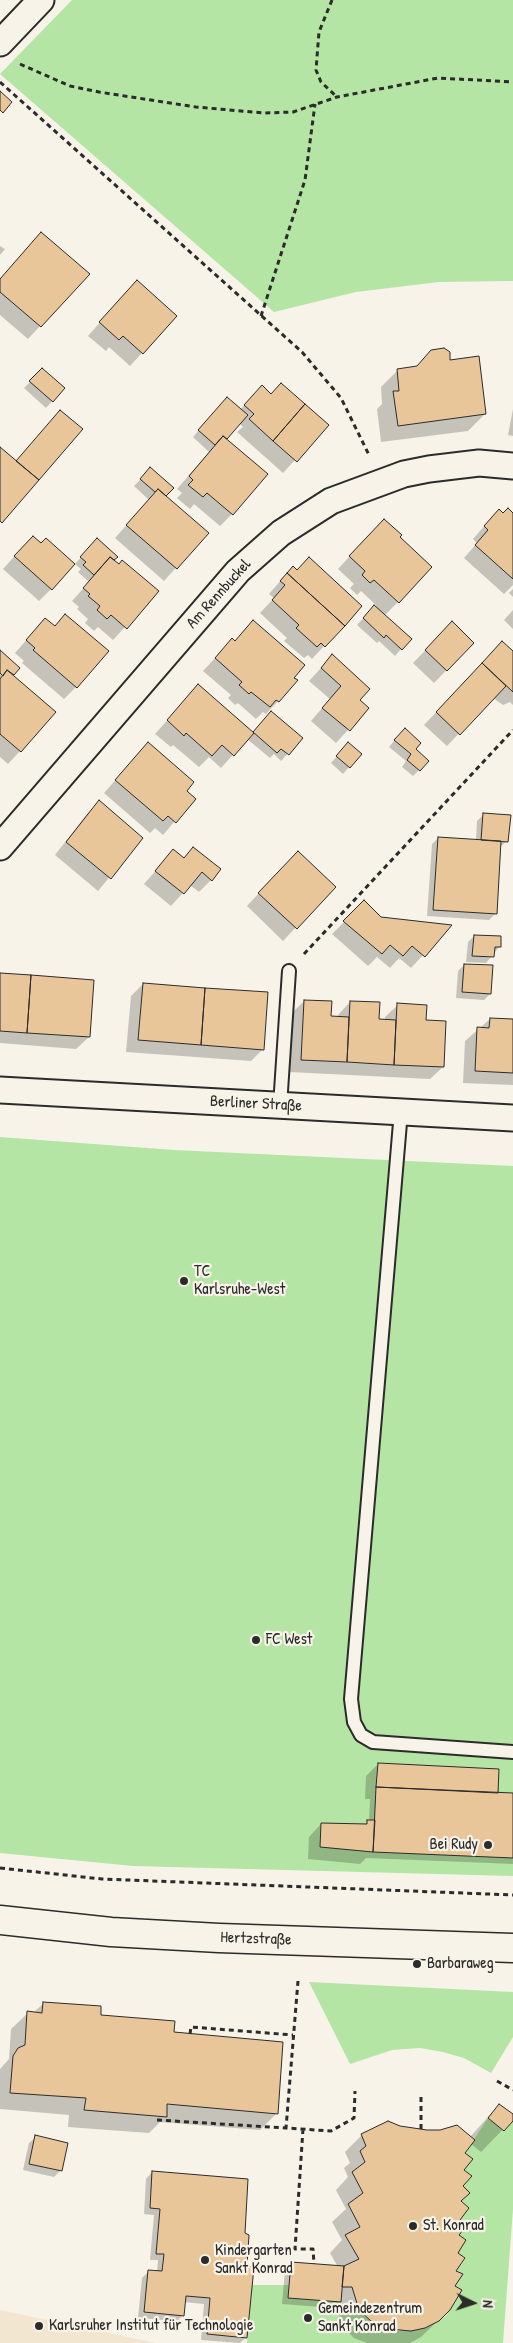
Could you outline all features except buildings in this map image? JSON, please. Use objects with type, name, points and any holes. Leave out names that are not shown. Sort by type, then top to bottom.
[{"type":"main road","name":"Hertzstraße","points":[[0,1920],[111,1932],[513,1948]]},
{"type":"street","points":[[0,43],[41,0]]},
{"type":"street","name":"Am Rennbuckel","points":[[0,847],[238,571],[257,553],[302,518],[331,501],[404,474],[453,465],[479,463],[513,466]]},
{"type":"street","name":"Berliner Straße","points":[[0,1090],[513,1118]]},
{"type":"lane","points":[[280,1106],[289,971]]},
{"type":"lane","points":[[401,1111],[351,1699],[354,1722],[361,1735],[373,1742],[513,1752]]},
{"type":"path","points":[[332,0],[319,32],[316,70],[321,82],[337,97]]},
{"type":"path","points":[[16,62],[70,86],[99,92],[196,107],[264,112],[293,112],[337,97],[438,78],[513,82]]},
{"type":"path","points":[[0,82],[302,352],[341,398],[381,481]]},
{"type":"path","points":[[262,316],[305,180],[315,104]]},
{"type":"path","points":[[289,971],[513,730]]},
{"type":"path","points":[[0,1868],[102,1880],[513,1895]]},
{"type":"path","points":[[286,2128],[298,1981]]},
{"type":"path","points":[[190,2034],[191,2027],[294,2035]]},
{"type":"path","points":[[497,2082],[513,2090]]},
{"type":"path","points":[[156,2120],[331,2131],[354,2118],[355,2091]]},
{"type":"path","points":[[421,2095],[421,2129]]},
{"type":"path","points":[[303,2129],[295,2249],[313,2249],[314,2264]]},
{"type":"shaded area","name":"Karlsruher Institut für Technologie","points":[[0,2310],[156,2343],[0,2343]]},
{"type":"green space","points":[[72,0],[513,0],[513,281],[439,282],[356,292],[274,312],[0,74]]},
{"type":"green space","name":"FC West","points":[[0,1137],[174,1150],[513,1166],[513,1876],[133,1866],[0,1853]]},
{"type":"green space","points":[[309,1982],[513,1992],[513,2037],[491,2073],[464,2058],[420,2048],[392,2050],[350,2064]]},
{"type":"green space","points":[[488,2118],[504,2131],[513,2121],[513,2209],[503,2343],[247,2343],[252,2285],[289,2285],[288,2298],[341,2302],[342,2307],[359,2310],[371,2321],[397,2331],[425,2328],[446,2316],[462,2290],[455,2286],[463,2274],[456,2271],[465,2259],[458,2253],[466,2240],[459,2235],[467,2226],[460,2220],[469,2208],[461,2201],[470,2193],[463,2186],[472,2176],[464,2170],[473,2159],[465,2153]]},
{"type":"place","name":"TC Karlsruhe-West","points":[[184,1281]]},
{"type":"place","name":"FC West","points":[[256,1640]]},
{"type":"place","name":"Bei Rudy","points":[[488,1845]]},
{"type":"place","name":"Barbaraweg","points":[[417,1964]]},
{"type":"place","name":"St. Konrad","points":[[413,2226]]},
{"type":"place","name":"Kindergarten Sankt Konrad","points":[[205,2260]]},
{"type":"place","name":"Gemeindezentrum Sankt Konrad","points":[[308,2318]]},
{"type":"place","name":"Karlsruher Institut für Technologie","points":[[39,2326]]}]
